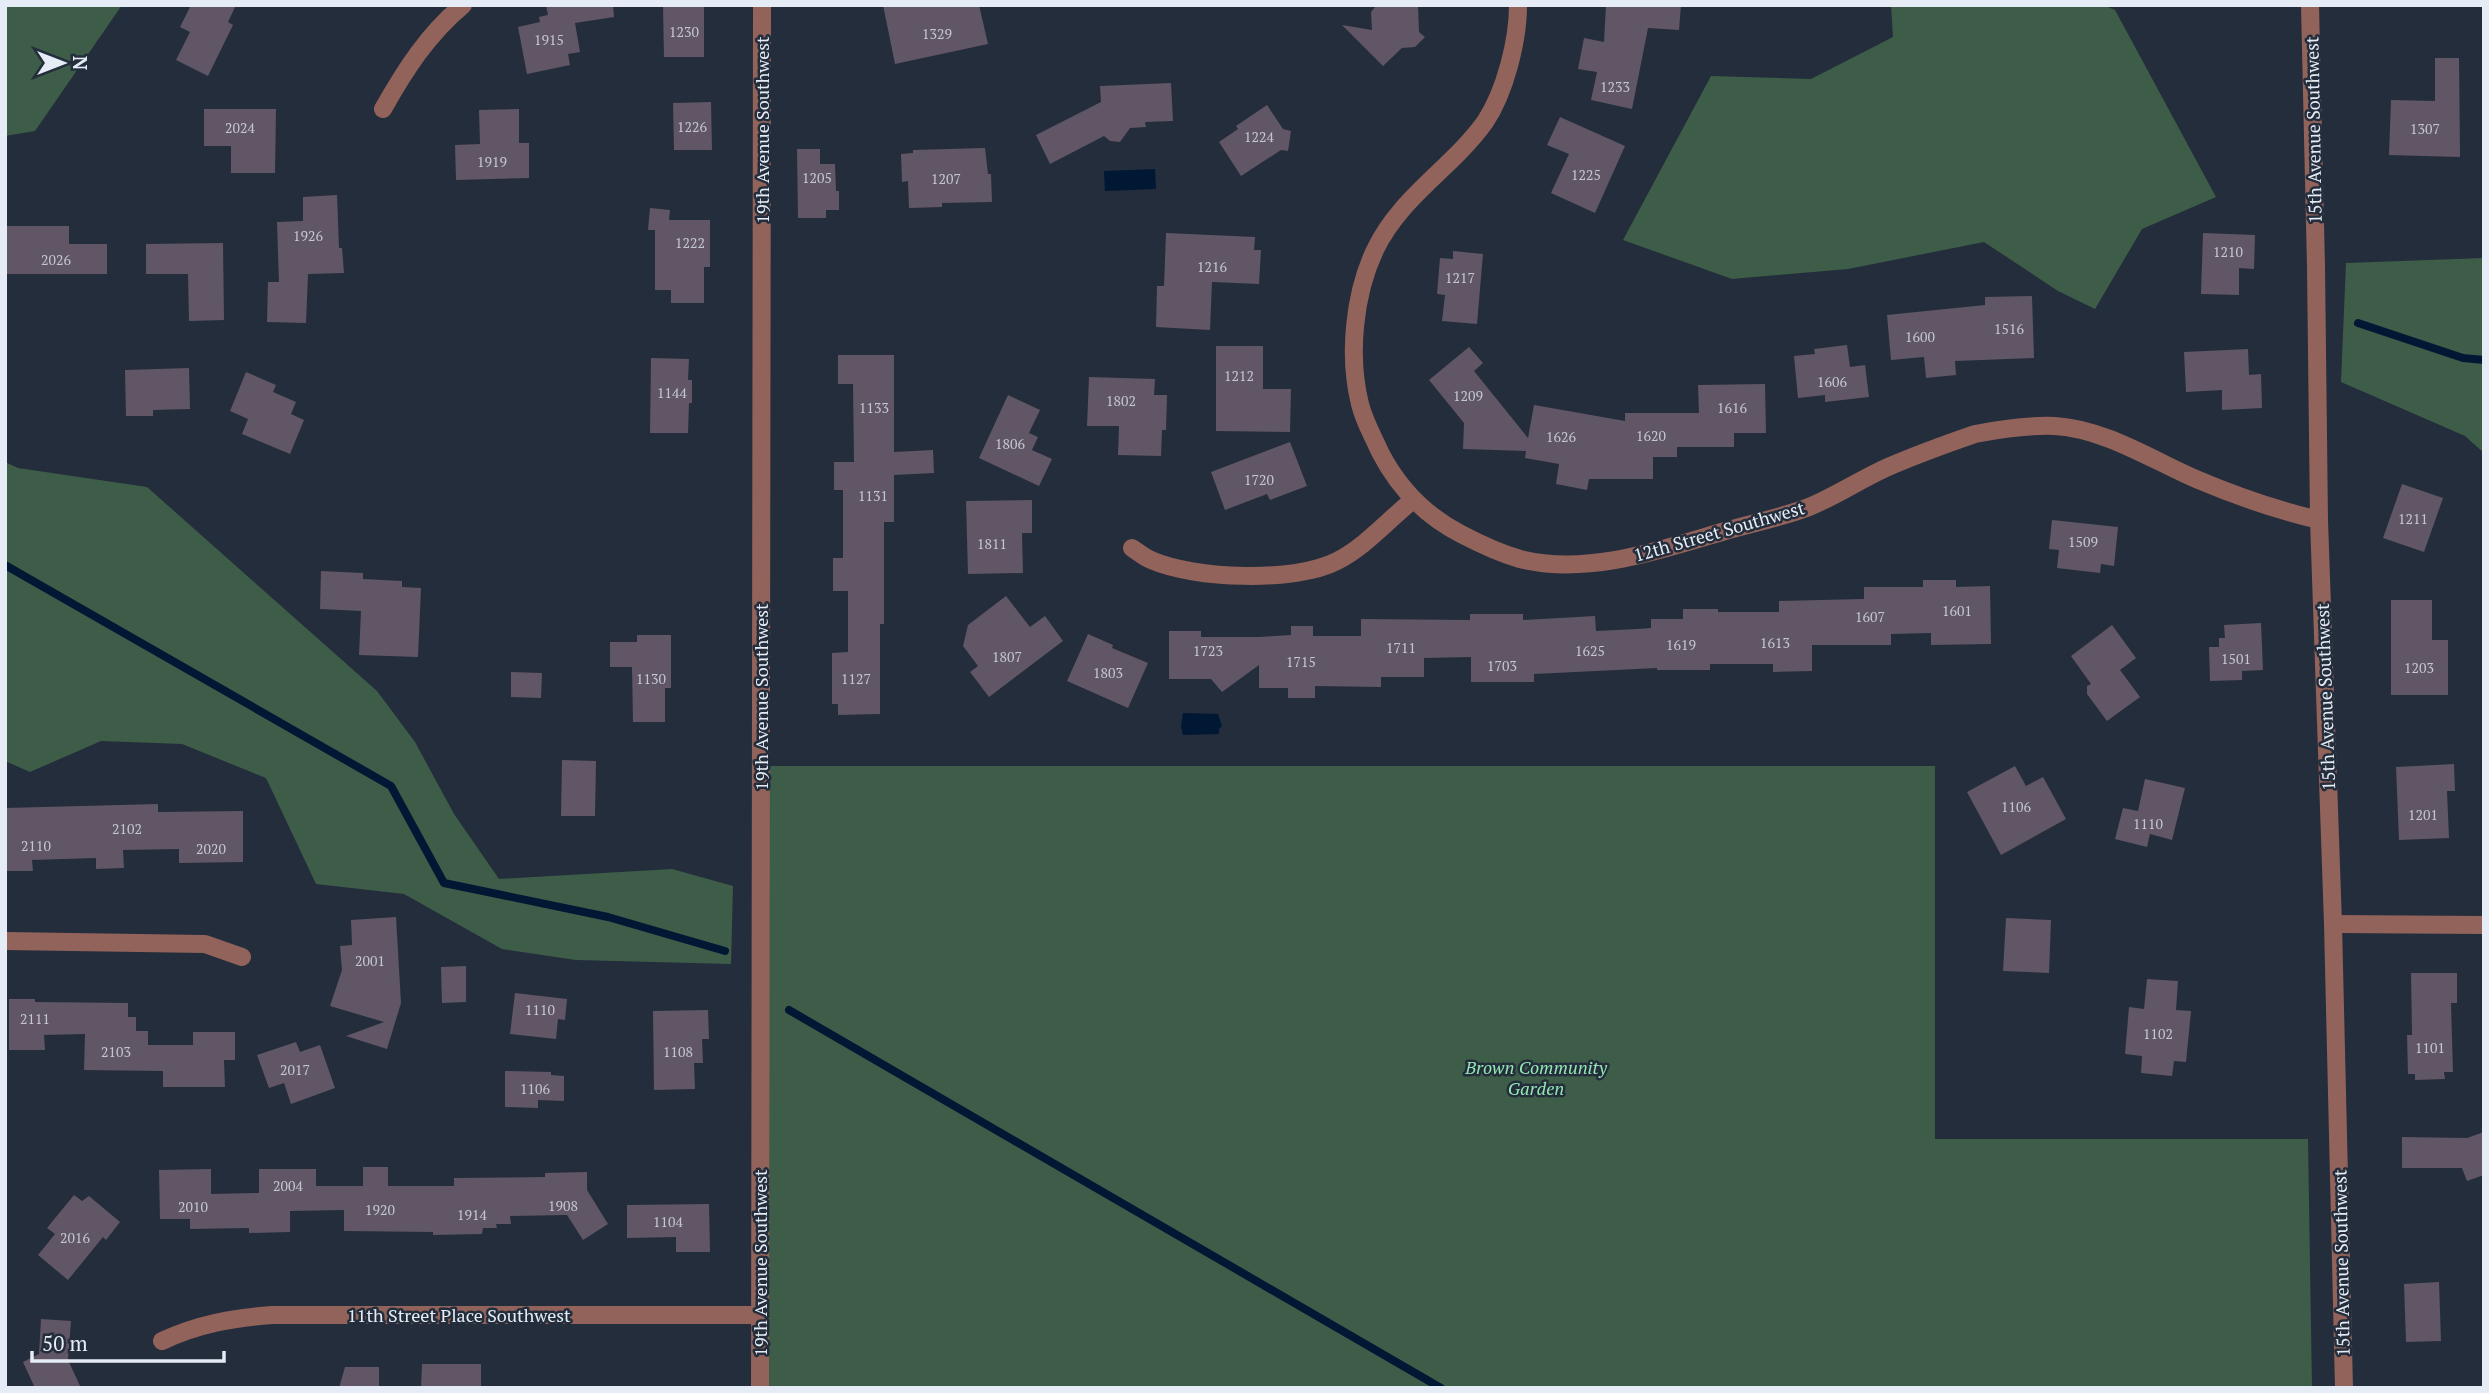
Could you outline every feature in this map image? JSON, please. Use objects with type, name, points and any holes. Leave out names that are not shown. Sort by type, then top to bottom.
[{"type":"street","points":[[383,109],[409,63],[444,21],[463,5]]},
{"type":"street","name":"19th Avenue Southwest","points":[[760,1388],[762,5]]},
{"type":"street","name":"12th Street Southwest","points":[[1518,5],[1513,52],[1486,120],[1390,223],[1365,278],[1357,315],[1354,364],[1360,406],[1385,461],[1413,500],[1449,528],[1487,548],[1519,559],[1570,565],[1608,561],[1682,544],[1810,507],[1888,467],[1975,434],[2055,426],[2105,438],[2268,508],[2319,520]]},
{"type":"street","name":"15th Avenue Southwest","points":[[2310,5],[2319,520],[2333,925],[2333,1032],[2344,1388]]},
{"type":"street","points":[[1132,548],[1151,560],[1180,568],[1240,575],[1291,575],[1338,561],[1359,547],[1413,500]]},
{"type":"street","points":[[2333,925],[2484,925]]},
{"type":"street","points":[[5,941],[205,944],[242,957]]},
{"type":"street","name":"11th Street Place Southwest","points":[[162,1340],[189,1328],[217,1321],[272,1315],[760,1315]]},
{"type":"green space","points":[[5,5],[122,5],[35,131],[5,136]]},
{"type":"green space","points":[[1891,5],[2103,5],[2115,10],[2216,197],[2142,229],[2095,309],[2058,291],[1984,242],[1848,269],[1732,279],[1623,240],[1711,76],[1811,79],[1893,37]]},
{"type":"green space","points":[[2484,258],[2484,453],[2465,436],[2341,382],[2346,263]]},
{"type":"green space","points":[[5,462],[18,468],[147,487],[377,691],[415,742],[454,814],[499,879],[672,869],[733,886],[731,964],[576,960],[502,949],[404,894],[316,884],[266,778],[182,744],[101,741],[30,772],[5,761]]},
{"type":"green space","name":"Brown Community Garden","points":[[761,766],[1935,766],[1935,1139],[2308,1139],[2312,1388],[760,1388]]},
{"type":"water","points":[[1155,169],[1156,189],[1105,191],[1104,171]]},
{"type":"water","points":[[1183,713],[1218,714],[1222,726],[1219,734],[1183,735]]},
{"type":"building","points":[[191,5],[236,5],[228,22],[233,25],[208,76],[176,60],[190,32],[180,27]]},
{"type":"building","points":[[546,5],[613,5],[614,17],[575,23],[580,52],[568,54],[570,65],[527,74],[518,27],[540,22],[539,17],[548,15]]},
{"type":"building","points":[[663,5],[704,5],[704,57],[664,57]]},
{"type":"building","points":[[883,5],[979,5],[988,44],[895,64]]},
{"type":"building","points":[[1377,5],[1418,5],[1419,32],[1425,37],[1415,47],[1402,48],[1383,66],[1342,25],[1372,30],[1371,12]]},
{"type":"building","points":[[1606,5],[1681,5],[1679,30],[1648,28],[1632,109],[1591,100],[1597,72],[1578,69],[1584,38],[1604,42]]},
{"type":"building","points":[[2435,58],[2459,58],[2460,157],[2389,155],[2391,100],[2435,101]]},
{"type":"building","points":[[1171,83],[1173,121],[1145,122],[1146,127],[1130,128],[1120,142],[1110,141],[1104,136],[1050,164],[1036,135],[1101,102],[1100,86]]},
{"type":"building","points":[[711,102],[712,150],[674,150],[673,103]]},
{"type":"building","points":[[1267,105],[1283,129],[1291,131],[1288,151],[1281,150],[1241,176],[1219,142],[1238,129],[1236,126]]},
{"type":"building","points":[[204,109],[276,109],[275,173],[231,173],[231,146],[204,146]]},
{"type":"building","points":[[519,109],[519,143],[529,143],[529,178],[456,180],[455,145],[480,144],[479,110]]},
{"type":"building","points":[[1560,117],[1625,146],[1595,213],[1551,193],[1569,154],[1547,145]]},
{"type":"building","points":[[985,148],[988,174],[991,174],[992,202],[942,203],[942,207],[909,208],[908,181],[902,182],[901,154],[913,153],[913,150]]},
{"type":"building","points":[[797,149],[820,149],[820,164],[835,164],[839,210],[826,210],[826,218],[798,218]]},
{"type":"building","points":[[337,195],[339,248],[342,248],[344,273],[308,274],[306,323],[267,322],[268,282],[279,282],[277,222],[303,221],[303,197]]},
{"type":"building","points":[[650,208],[670,210],[669,220],[710,220],[710,267],[704,267],[704,303],[671,303],[671,290],[655,290],[655,230],[648,230]]},
{"type":"building","points":[[5,226],[69,226],[69,244],[107,244],[107,274],[5,274]]},
{"type":"building","points":[[1166,233],[1255,237],[1254,250],[1261,250],[1259,284],[1212,282],[1210,330],[1156,327],[1157,286],[1164,286]]},
{"type":"building","points":[[2203,233],[2255,235],[2254,269],[2239,268],[2239,295],[2201,294]]},
{"type":"building","points":[[223,243],[224,320],[189,321],[188,274],[146,274],[146,244]]},
{"type":"building","points":[[1453,251],[1483,254],[1477,324],[1442,321],[1445,295],[1437,294],[1440,258],[1453,259]]},
{"type":"building","points":[[2032,296],[2034,358],[1955,361],[1956,375],[1926,378],[1924,357],[1891,360],[1887,315],[1985,305],[1985,297]]},
{"type":"building","points":[[1847,345],[1850,367],[1865,365],[1869,397],[1825,402],[1825,395],[1798,398],[1794,356],[1815,354],[1814,349]]},
{"type":"building","points":[[1216,346],[1263,346],[1263,389],[1291,389],[1290,432],[1216,431]]},
{"type":"building","points":[[1469,347],[1483,363],[1474,371],[1528,438],[1534,405],[1625,421],[1625,413],[1699,413],[1698,385],[1765,384],[1766,433],[1734,433],[1734,447],[1677,447],[1677,457],[1653,457],[1653,479],[1589,479],[1587,490],[1556,484],[1559,464],[1525,458],[1526,451],[1463,449],[1464,423],[1429,380]]},
{"type":"building","points":[[2248,349],[2249,375],[2261,374],[2262,408],[2222,410],[2222,390],[2186,392],[2184,352]]},
{"type":"building","points":[[838,355],[894,355],[894,452],[933,450],[934,473],[894,475],[894,522],[884,522],[884,624],[880,624],[880,714],[838,715],[838,704],[832,704],[832,653],[848,652],[848,591],[833,591],[833,558],[843,558],[843,490],[834,490],[834,462],[854,462],[853,384],[838,384]]},
{"type":"building","points":[[651,358],[689,359],[688,380],[692,380],[692,403],[689,403],[688,433],[650,433]]},
{"type":"building","points":[[189,368],[190,409],[153,410],[153,416],[126,416],[125,370]]},
{"type":"building","points":[[246,372],[276,385],[273,392],[296,402],[291,414],[304,420],[290,454],[242,434],[248,419],[230,411]]},
{"type":"building","points":[[1089,377],[1155,379],[1154,395],[1167,395],[1166,430],[1162,430],[1161,456],[1118,455],[1119,426],[1087,426]]},
{"type":"building","points":[[1008,395],[1040,410],[1029,433],[1038,437],[1032,450],[1052,459],[1039,486],[979,458]]},
{"type":"building","points":[[1290,442],[1307,486],[1270,500],[1267,494],[1225,510],[1211,472]]},
{"type":"building","points":[[2402,484],[2443,498],[2424,552],[2383,538]]},
{"type":"building","points":[[1032,500],[1032,533],[1022,533],[1023,573],[968,574],[966,501]]},
{"type":"building","points":[[2052,520],[2118,527],[2114,566],[2101,564],[2100,573],[2057,568],[2059,550],[2049,549]]},
{"type":"building","points":[[321,571],[363,573],[363,579],[402,581],[402,587],[421,588],[418,657],[359,655],[361,611],[320,609]]},
{"type":"building","points":[[1923,580],[1956,580],[1956,587],[1990,586],[1991,644],[1931,645],[1931,633],[1891,634],[1891,645],[1812,645],[1812,671],[1773,672],[1773,664],[1710,664],[1710,670],[1657,668],[1534,674],[1534,682],[1471,682],[1471,657],[1424,658],[1424,677],[1381,677],[1381,687],[1315,686],[1315,698],[1288,698],[1288,688],[1259,688],[1259,665],[1222,692],[1211,679],[1169,679],[1169,631],[1201,631],[1201,637],[1259,637],[1291,635],[1291,626],[1313,626],[1313,636],[1361,636],[1361,619],[1470,620],[1470,614],[1523,614],[1523,620],[1595,616],[1596,631],[1637,629],[1651,628],[1651,619],[1683,619],[1683,609],[1779,612],[1779,601],[1864,599],[1864,587],[1923,587]]},
{"type":"building","points":[[1006,596],[1030,627],[1045,616],[1063,641],[989,697],[970,672],[978,666],[963,646],[968,625]]},
{"type":"building","points":[[2391,600],[2432,600],[2432,640],[2448,640],[2448,695],[2391,695]]},
{"type":"building","points":[[2261,623],[2263,670],[2242,671],[2242,680],[2210,681],[2209,647],[2219,647],[2219,638],[2225,638],[2224,625]]},
{"type":"building","points":[[2112,625],[2136,658],[2120,670],[2140,697],[2107,721],[2087,694],[2087,686],[2091,684],[2071,656]]},
{"type":"building","points":[[1088,634],[1113,645],[1112,648],[1148,663],[1128,708],[1067,681]]},
{"type":"building","points":[[637,635],[671,635],[671,688],[665,688],[665,722],[633,722],[632,667],[610,667],[610,642],[637,642]]},
{"type":"building","points":[[511,672],[542,673],[541,698],[511,697]]},
{"type":"building","points":[[562,760],[596,761],[595,816],[561,816]]},
{"type":"building","points":[[2454,764],[2455,791],[2447,791],[2449,838],[2399,840],[2396,767]]},
{"type":"building","points":[[2015,766],[2026,786],[2043,777],[2066,819],[2001,855],[1967,792]]},
{"type":"building","points":[[2145,779],[2185,788],[2172,840],[2150,834],[2147,847],[2115,839],[2123,808],[2138,811]]},
{"type":"building","points":[[158,804],[158,812],[243,811],[243,862],[179,863],[179,849],[123,850],[124,868],[96,869],[96,858],[32,860],[33,871],[5,871],[5,808]]},
{"type":"building","points":[[396,917],[401,1003],[387,1049],[346,1036],[384,1022],[330,1006],[342,970],[340,946],[352,945],[351,920]]},
{"type":"building","points":[[2006,918],[2051,920],[2049,973],[2003,971]]},
{"type":"building","points":[[466,966],[466,1002],[442,1003],[441,967]]},
{"type":"building","points":[[2411,973],[2457,973],[2457,1003],[2451,1003],[2453,1072],[2444,1072],[2445,1079],[2415,1080],[2415,1074],[2408,1074],[2407,1035],[2412,1035]]},
{"type":"building","points":[[2147,979],[2178,981],[2176,1010],[2191,1011],[2186,1062],[2174,1061],[2172,1076],[2141,1073],[2142,1056],[2125,1054],[2129,1007],[2144,1009]]},
{"type":"building","points":[[515,993],[567,999],[565,1020],[558,1019],[556,1039],[510,1034]]},
{"type":"building","points":[[9,999],[35,999],[35,1002],[128,1003],[128,1017],[136,1017],[136,1031],[148,1031],[148,1045],[193,1045],[193,1032],[235,1032],[235,1060],[224,1060],[225,1087],[163,1087],[163,1071],[84,1070],[85,1034],[44,1035],[45,1050],[9,1050]]},
{"type":"building","points":[[708,1010],[709,1039],[702,1039],[703,1063],[694,1063],[695,1089],[654,1090],[653,1011]]},
{"type":"building","points":[[296,1042],[300,1052],[320,1045],[335,1088],[291,1104],[284,1083],[269,1088],[257,1055]]},
{"type":"building","points":[[505,1071],[551,1072],[551,1075],[564,1076],[564,1101],[538,1100],[538,1108],[505,1107]]},
{"type":"building","points":[[2484,1132],[2484,1175],[2467,1181],[2462,1168],[2402,1168],[2402,1137],[2467,1138]]},
{"type":"building","points":[[363,1167],[388,1167],[388,1186],[454,1186],[454,1178],[545,1177],[545,1173],[587,1172],[587,1190],[608,1224],[583,1240],[567,1215],[510,1216],[511,1224],[496,1224],[497,1228],[483,1228],[482,1234],[433,1235],[433,1232],[344,1231],[344,1210],[290,1211],[290,1232],[249,1233],[249,1228],[190,1229],[190,1219],[160,1219],[159,1170],[211,1169],[211,1194],[259,1193],[259,1169],[316,1169],[316,1186],[363,1186]]},
{"type":"building","points":[[74,1195],[82,1201],[89,1196],[120,1222],[106,1240],[103,1237],[68,1280],[38,1255],[55,1234],[47,1228]]},
{"type":"building","points":[[709,1204],[710,1252],[676,1252],[676,1237],[627,1238],[627,1205]]},
{"type":"building","points":[[2439,1282],[2441,1341],[2406,1342],[2404,1284]]},
{"type":"building","points":[[41,1319],[71,1321],[68,1360],[81,1388],[35,1388],[23,1362],[39,1354]]},
{"type":"building","points":[[422,1364],[481,1364],[481,1388],[421,1388]]},
{"type":"building","points":[[345,1367],[379,1367],[379,1388],[339,1388]]},
{"type":"waterway","points":[[2358,323],[2463,358],[2484,360]]},
{"type":"waterway","points":[[5,565],[391,786],[444,883],[608,917],[725,951]]},
{"type":"waterway","points":[[789,1010],[1441,1388]]}]
